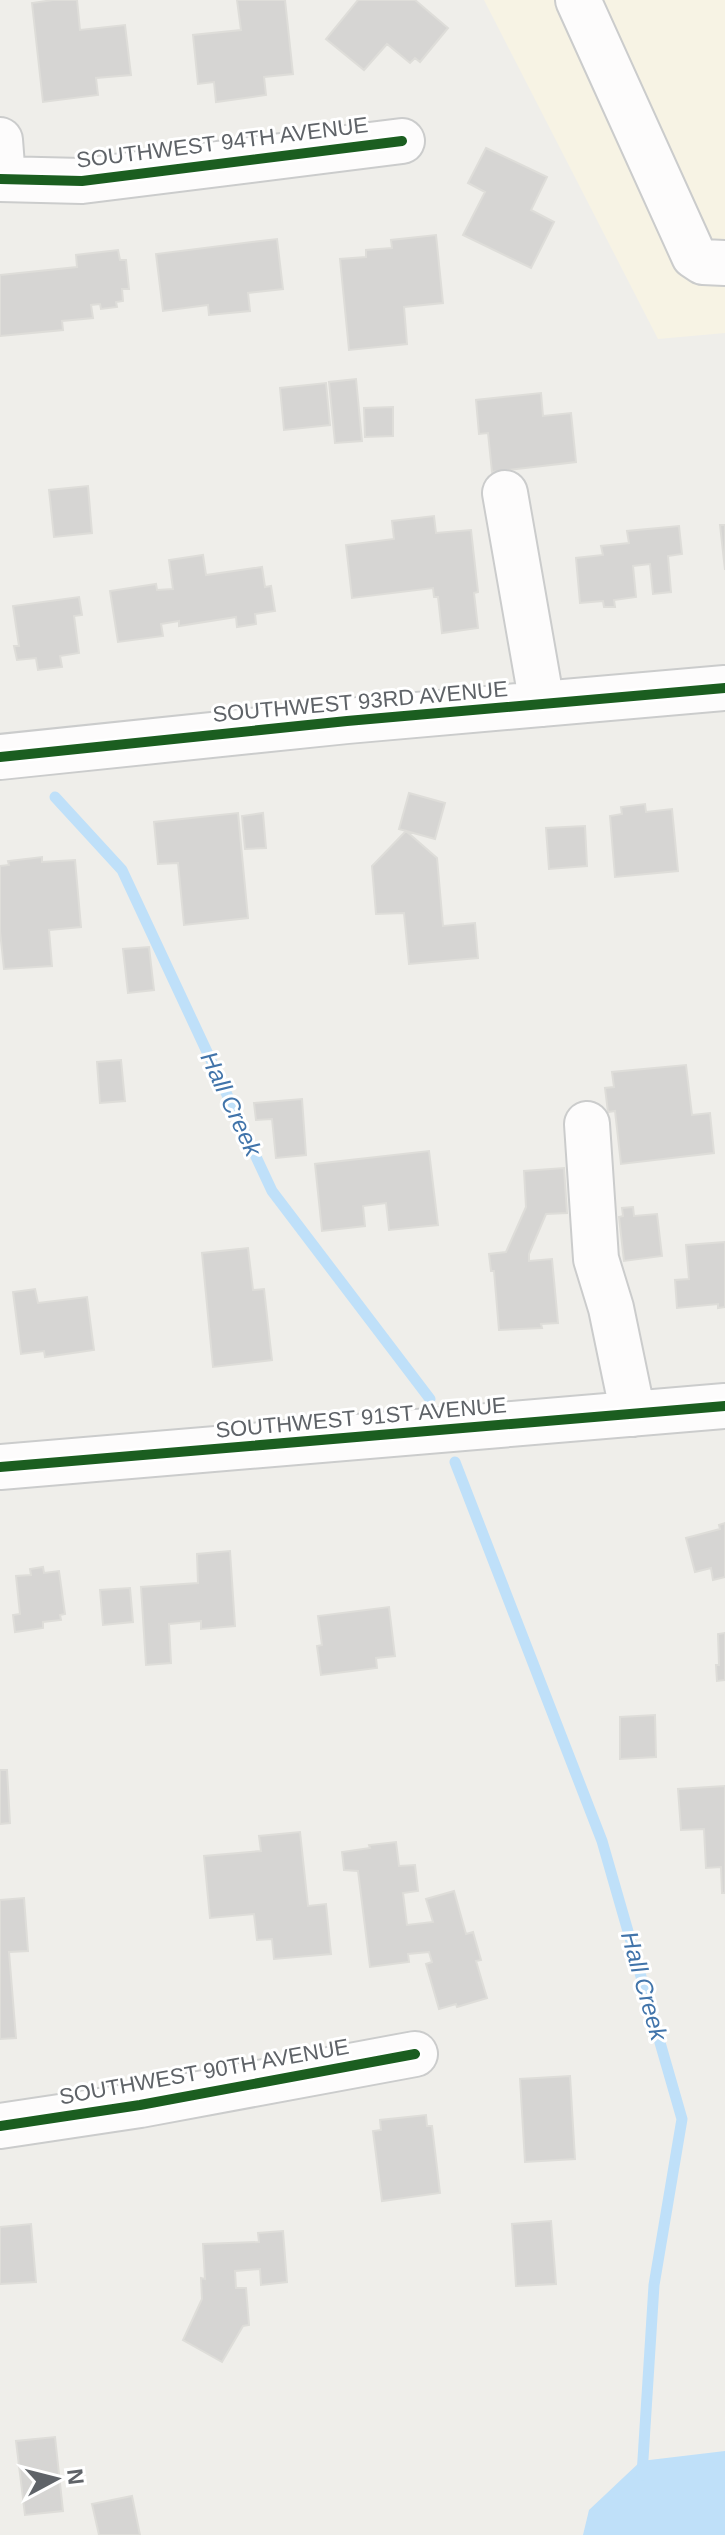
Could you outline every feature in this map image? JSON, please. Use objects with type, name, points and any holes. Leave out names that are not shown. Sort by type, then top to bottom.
[{"type":"street","points":[[578,0],[694,256],[703,262],[725,263]]},
{"type":"street","name":"SOUTHWEST 94TH AVENUE","points":[[1,166],[82,181],[402,141]]},
{"type":"street","points":[[505,493],[542,704]]},
{"type":"street","name":"SOUTHWEST 93RD AVENUE","points":[[0,757],[347,721],[725,688]]},
{"type":"street","points":[[587,1124],[596,1259],[611,1308],[633,1414]]},
{"type":"street","name":"SOUTHWEST 91ST AVENUE","points":[[0,1467],[725,1406]]},
{"type":"street","name":"SOUTHWEST 90TH AVENUE","points":[[0,2126],[140,2105],[415,2054]]},
{"type":"shaded area","points":[[484,0],[725,0],[725,333],[658,339]]},
{"type":"water","points":[[725,2451],[725,2535],[583,2535],[589,2510],[641,2461]]},
{"type":"building","points":[[77,0],[80,30],[125,25],[131,75],[96,78],[98,95],[43,102],[32,3]]},
{"type":"building","points":[[237,0],[285,0],[293,74],[264,77],[266,95],[216,102],[214,82],[198,84],[193,35],[241,30]]},
{"type":"building","points":[[358,0],[415,0],[448,28],[420,62],[415,58],[410,63],[387,44],[364,70],[326,39]]},
{"type":"building","points":[[486,148],[547,177],[531,210],[554,222],[531,268],[463,235],[485,192],[468,183]]},
{"type":"building","points":[[436,235],[443,303],[404,307],[407,344],[349,350],[340,259],[366,257],[366,250],[392,248],[391,240]]},
{"type":"building","points":[[277,239],[283,289],[248,293],[250,311],[209,315],[208,305],[163,311],[156,254]]},
{"type":"building","points":[[118,250],[120,260],[126,260],[129,289],[122,289],[123,301],[116,302],[117,307],[101,309],[100,304],[91,305],[93,318],[62,321],[63,330],[0,336],[0,275],[77,267],[76,255]]},
{"type":"building","points":[[356,379],[362,441],[335,443],[329,382]]},
{"type":"building","points":[[326,383],[330,425],[284,430],[280,388]]},
{"type":"building","points":[[541,393],[543,416],[571,413],[576,462],[492,472],[488,433],[479,434],[476,400]]},
{"type":"building","points":[[393,407],[393,436],[365,437],[364,408]]},
{"type":"building","points":[[88,486],[92,533],[54,537],[49,490]]},
{"type":"building","points":[[434,516],[436,533],[471,530],[478,592],[474,593],[478,628],[442,633],[438,597],[434,597],[433,588],[352,598],[346,545],[394,539],[392,521]]},
{"type":"building","points":[[720,525],[725,525],[725,570]]},
{"type":"building","points":[[679,526],[682,554],[668,556],[671,592],[653,594],[650,564],[633,566],[636,597],[614,600],[615,607],[604,607],[603,601],[580,603],[576,558],[603,555],[601,546],[629,543],[627,531]]},
{"type":"building","points":[[203,555],[206,575],[262,567],[265,587],[271,586],[275,611],[255,614],[256,624],[237,627],[236,617],[179,626],[179,621],[161,624],[163,636],[118,642],[110,591],[156,584],[157,590],[173,589],[169,560]]},
{"type":"building","points":[[79,597],[82,615],[74,616],[79,653],[60,656],[62,667],[38,670],[36,658],[17,660],[14,646],[19,646],[13,606]]},
{"type":"building","points":[[409,793],[445,803],[435,839],[399,829]]},
{"type":"building","points":[[645,804],[646,812],[672,809],[678,871],[615,877],[610,816],[622,814],[621,807]]},
{"type":"building","points":[[238,813],[248,918],[184,925],[178,863],[158,864],[154,822]]},
{"type":"building","points":[[263,813],[266,848],[245,849],[242,816]]},
{"type":"building","points":[[585,826],[587,866],[549,869],[546,828]]},
{"type":"building","points":[[406,831],[437,858],[443,926],[475,923],[478,958],[409,964],[404,913],[376,914],[372,866]]},
{"type":"building","points":[[42,857],[42,862],[75,860],[81,927],[49,930],[52,966],[4,969],[0,931],[0,866],[9,865],[8,861]]},
{"type":"building","points":[[149,947],[154,990],[128,993],[123,949]]},
{"type":"building","points":[[121,1060],[125,1101],[100,1103],[97,1062]]},
{"type":"building","points":[[686,1065],[692,1115],[710,1113],[714,1153],[621,1164],[615,1111],[608,1112],[605,1088],[614,1087],[612,1072]]},
{"type":"building","points":[[302,1099],[306,1155],[276,1158],[272,1119],[256,1120],[254,1103]]},
{"type":"building","points":[[429,1151],[438,1225],[389,1230],[386,1203],[363,1206],[365,1226],[322,1231],[315,1164]]},
{"type":"building","points":[[564,1168],[567,1213],[546,1214],[529,1254],[529,1261],[552,1259],[558,1323],[541,1324],[542,1328],[499,1330],[494,1271],[491,1271],[489,1254],[506,1252],[526,1207],[524,1171]]},
{"type":"building","points":[[633,1207],[634,1216],[657,1214],[662,1256],[624,1261],[619,1217],[623,1216],[622,1208]]},
{"type":"building","points":[[725,1242],[725,1307],[718,1308],[718,1304],[677,1308],[675,1280],[689,1279],[686,1245]]},
{"type":"building","points":[[248,1248],[253,1290],[264,1289],[272,1360],[213,1367],[202,1253]]},
{"type":"building","points":[[35,1289],[38,1303],[87,1297],[94,1350],[45,1357],[44,1351],[21,1354],[13,1292]]},
{"type":"building","points":[[725,1523],[725,1577],[713,1580],[711,1568],[695,1572],[686,1538],[720,1529],[719,1525]]},
{"type":"building","points":[[230,1551],[235,1626],[201,1629],[201,1621],[169,1624],[171,1663],[146,1665],[141,1587],[198,1583],[197,1554]]},
{"type":"building","points":[[43,1567],[44,1573],[59,1571],[65,1614],[60,1615],[61,1620],[43,1622],[43,1628],[15,1632],[13,1615],[20,1614],[16,1576],[31,1575],[30,1569]]},
{"type":"building","points":[[130,1588],[133,1622],[103,1625],[100,1590]]},
{"type":"building","points":[[389,1607],[395,1656],[376,1658],[377,1668],[321,1675],[317,1646],[322,1645],[318,1616]]},
{"type":"building","points":[[725,1633],[725,1680],[717,1681],[718,1634]]},
{"type":"building","points":[[655,1715],[656,1757],[620,1759],[620,1717]]},
{"type":"building","points":[[0,1770],[7,1770],[10,1823],[0,1824]]},
{"type":"building","points":[[725,1786],[725,1893],[722,1893],[721,1867],[706,1868],[704,1829],[681,1830],[678,1789]]},
{"type":"building","points":[[300,1832],[308,1906],[326,1904],[331,1954],[274,1959],[272,1939],[257,1940],[254,1914],[210,1918],[204,1856],[261,1851],[259,1836]]},
{"type":"building","points":[[396,1842],[399,1866],[415,1865],[418,1891],[403,1893],[407,1925],[433,1922],[426,1899],[454,1891],[466,1934],[473,1932],[481,1960],[476,1961],[487,1998],[439,2009],[426,1964],[432,1962],[429,1952],[408,1954],[409,1962],[370,1967],[358,1871],[344,1870],[342,1852]]},
{"type":"building","points":[[24,1898],[28,1951],[9,1952],[16,2038],[0,2039],[0,1900]]},
{"type":"building","points":[[570,2076],[575,2159],[525,2162],[520,2079]]},
{"type":"building","points":[[426,2115],[427,2126],[432,2126],[440,2193],[382,2201],[373,2131],[381,2130],[380,2120]]},
{"type":"building","points":[[551,2221],[556,2284],[516,2286],[512,2224]]},
{"type":"building","points":[[31,2224],[36,2282],[0,2284],[0,2227]]},
{"type":"building","points":[[283,2231],[287,2282],[261,2285],[260,2269],[235,2271],[236,2288],[246,2288],[249,2325],[243,2326],[222,2362],[183,2340],[202,2299],[201,2278],[205,2279],[203,2244],[259,2242],[258,2233]]},
{"type":"building","points":[[55,2437],[63,2511],[25,2515],[16,2441]]},
{"type":"building","points":[[132,2496],[140,2535],[99,2535],[92,2504]]},
{"type":"waterway","name":"Hall Creek","points":[[55,797],[122,870],[272,1191],[430,1399]]},
{"type":"waterway","name":"Hall Creek","points":[[455,1462],[602,1841],[682,2119],[654,2285],[642,2475]]},
{"type":"cycle path","points":[[0,179],[82,181],[402,141]]},
{"type":"cycle path","points":[[0,757],[347,721],[725,688]]},
{"type":"cycle path","points":[[0,1467],[725,1406]]},
{"type":"cycle path","points":[[0,2126],[140,2105],[415,2054]]}]
